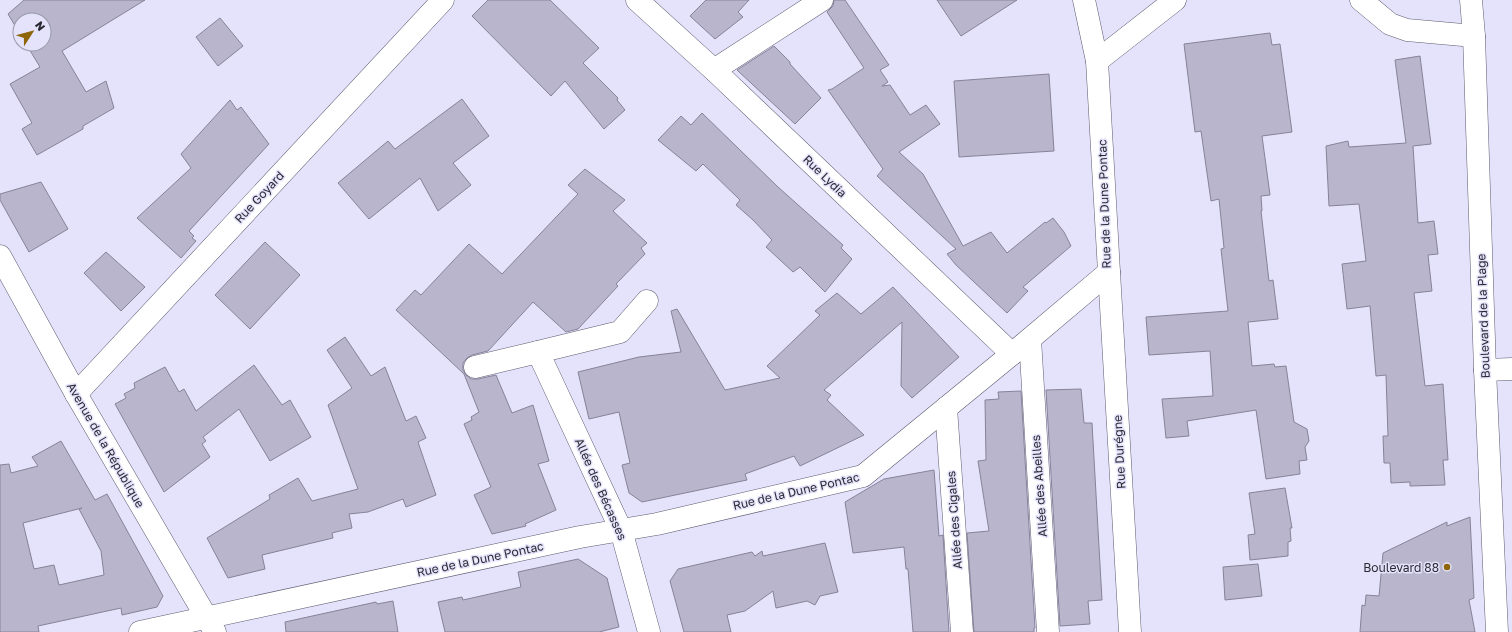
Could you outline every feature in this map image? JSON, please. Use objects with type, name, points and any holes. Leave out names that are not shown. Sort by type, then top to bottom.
[{"type":"street","name":"Rue Goyard","points":[[76,394],[443,0]]},
{"type":"street","name":"Rue Lydia","points":[[638,0],[714,70],[1012,354]]},
{"type":"street","points":[[714,70],[822,0]]},
{"type":"street","name":"Rue de la Dune Pontac","points":[[140,632],[211,625],[580,537],[657,524],[864,476],[1109,272],[1097,61],[1084,0]]},
{"type":"street","points":[[1097,61],[1175,0]]},
{"type":"street","points":[[1361,0],[1390,24],[1407,30],[1474,36]]},
{"type":"street","name":"Boulevard de la Plage","points":[[1471,0],[1474,36],[1484,370],[1497,632]]},
{"type":"street","name":"Avenue de la République","points":[[0,256],[76,394],[211,625]]},
{"type":"street","name":"Rue Durégne","points":[[1109,272],[1130,632]]},
{"type":"street","points":[[475,367],[620,332],[647,302]]},
{"type":"street","name":"Allée des Abeilles","points":[[1030,339],[1048,632]]},
{"type":"street","name":"Allée des Bécasses","points":[[538,352],[621,530],[648,632]]},
{"type":"street","points":[[1484,370],[1512,369]]},
{"type":"street","name":"Allée des Cigales","points":[[946,408],[962,632]]},
{"type":"building","points":[[24,0],[145,0],[62,51],[86,92],[106,81],[114,108],[83,126],[83,129],[37,155],[22,129],[32,123],[10,84],[40,67],[31,52],[52,52],[52,12],[12,12],[12,21],[8,14]]},
{"type":"building","points":[[488,0],[550,0],[599,48],[583,63],[618,98],[617,100],[625,110],[604,129],[565,81],[551,96],[472,16]]},
{"type":"building","points":[[706,0],[749,0],[738,12],[743,17],[715,39],[690,16]]},
{"type":"building","points":[[834,0],[845,0],[889,65],[880,70],[888,82],[882,86],[890,85],[910,115],[926,105],[940,124],[899,152],[923,174],[963,246],[991,232],[1007,253],[1045,222],[1046,223],[1053,218],[1064,232],[1071,246],[1023,287],[1028,291],[1007,313],[956,265],[947,254],[956,249],[877,176],[883,169],[828,90],[832,89],[864,68],[827,12],[833,6]]},
{"type":"building","points":[[937,0],[1017,0],[961,36]]},
{"type":"building","points":[[220,18],[243,46],[218,66],[196,37]]},
{"type":"building","points":[[1270,33],[1272,45],[1280,44],[1292,132],[1262,136],[1270,195],[1261,196],[1261,211],[1269,281],[1273,280],[1278,319],[1248,322],[1252,366],[1274,364],[1275,367],[1286,366],[1294,422],[1307,429],[1309,441],[1305,447],[1307,460],[1299,461],[1300,474],[1266,479],[1256,410],[1187,421],[1189,436],[1166,438],[1162,399],[1213,396],[1210,351],[1149,355],[1146,317],[1228,311],[1221,249],[1224,248],[1219,199],[1211,201],[1201,131],[1195,132],[1184,44]]},
{"type":"building","points":[[774,46],[821,98],[795,124],[737,70]]},
{"type":"building","points":[[1420,56],[1431,144],[1413,146],[1418,223],[1434,221],[1438,254],[1428,255],[1432,291],[1414,293],[1425,386],[1443,384],[1448,460],[1443,460],[1445,485],[1410,486],[1410,482],[1391,483],[1390,463],[1384,463],[1383,436],[1388,436],[1386,375],[1376,376],[1370,306],[1347,309],[1342,264],[1366,261],[1359,204],[1329,206],[1326,146],[1348,141],[1349,147],[1406,143],[1395,60]]},
{"type":"building","points":[[1049,74],[1054,151],[959,157],[954,81]]},
{"type":"building","points":[[462,99],[489,136],[453,163],[471,185],[438,211],[420,178],[369,219],[338,183],[388,141],[395,149]]},
{"type":"building","points":[[230,100],[237,110],[241,107],[269,144],[189,231],[194,236],[192,238],[196,241],[181,258],[137,218],[191,168],[181,154]]},
{"type":"building","points":[[702,113],[778,187],[843,245],[841,248],[852,259],[825,292],[800,267],[793,272],[766,247],[772,240],[736,205],[740,200],[703,164],[696,171],[658,140],[681,116],[691,125]]},
{"type":"building","points":[[585,169],[625,200],[613,211],[647,243],[641,248],[645,254],[616,284],[618,286],[578,329],[566,332],[533,302],[488,351],[472,355],[463,363],[463,370],[471,379],[496,375],[512,413],[533,405],[549,461],[538,464],[556,510],[525,524],[526,526],[492,534],[474,495],[491,487],[464,424],[472,420],[471,417],[479,412],[464,374],[396,310],[415,290],[421,295],[469,244],[502,274],[578,194],[568,185]]},
{"type":"building","points":[[41,182],[68,229],[29,252],[0,200],[0,194]]},
{"type":"building","points":[[265,242],[300,275],[250,329],[215,295]]},
{"type":"building","points":[[106,252],[145,287],[121,311],[84,273]]},
{"type":"building","points":[[893,287],[959,357],[912,398],[901,386],[902,322],[824,390],[831,395],[827,400],[864,435],[800,466],[794,456],[745,474],[747,480],[642,502],[629,493],[622,465],[630,463],[619,412],[589,419],[578,372],[639,357],[681,352],[671,311],[677,309],[725,390],[780,378],[767,366],[820,315],[815,311],[837,293],[861,314]]},
{"type":"building","points":[[345,337],[371,376],[385,367],[406,421],[416,416],[426,438],[418,442],[436,495],[406,507],[403,499],[368,512],[349,514],[352,528],[332,533],[333,538],[262,555],[265,569],[228,578],[207,538],[270,499],[269,495],[298,478],[312,501],[358,489],[328,405],[352,388],[327,350]]},
{"type":"building","points":[[254,365],[282,405],[290,400],[311,437],[270,461],[239,409],[203,437],[206,441],[202,444],[210,457],[164,492],[115,404],[126,398],[124,394],[135,388],[134,383],[165,367],[179,392],[184,389],[196,411]]},
{"type":"building","points":[[1081,389],[1084,423],[1092,423],[1102,600],[1088,601],[1090,624],[1060,626],[1046,390]]},
{"type":"building","points":[[1021,391],[1035,628],[1034,632],[974,632],[967,533],[989,531],[978,461],[986,460],[985,400],[999,399],[998,392]]},
{"type":"building","points":[[61,441],[95,500],[107,494],[163,596],[157,607],[122,615],[121,608],[38,626],[39,632],[0,632],[0,465],[9,464],[11,473],[38,466],[32,457]],"holes":[[[82,508],[79,509],[101,551],[104,575],[59,585],[54,565],[34,569],[23,523]]]},
{"type":"building","points":[[934,470],[939,536],[943,535],[949,632],[913,632],[908,569],[906,569],[904,547],[853,553],[845,502],[884,479]]},
{"type":"building","points":[[1285,488],[1292,528],[1290,528],[1291,541],[1288,542],[1288,556],[1250,560],[1248,535],[1255,534],[1249,493]]},
{"type":"building","points":[[1470,517],[1474,598],[1469,600],[1475,632],[1360,632],[1362,605],[1365,606],[1366,595],[1379,596],[1383,553],[1447,522],[1447,526]]},
{"type":"building","points":[[825,543],[838,592],[820,596],[815,605],[807,601],[776,608],[773,591],[745,611],[727,615],[731,632],[684,632],[670,581],[678,569],[752,552],[755,556],[762,551],[763,556]]},
{"type":"building","points":[[578,559],[607,578],[619,627],[599,632],[445,632],[438,602],[462,597],[463,600],[521,587],[518,572]]},
{"type":"building","points":[[1258,564],[1262,596],[1225,600],[1223,567]]},
{"type":"building","points":[[393,601],[398,632],[286,632],[285,622],[376,602],[377,604]]},
{"type":"place","name":"Boulevard 88","points":[[1447,567]]}]
